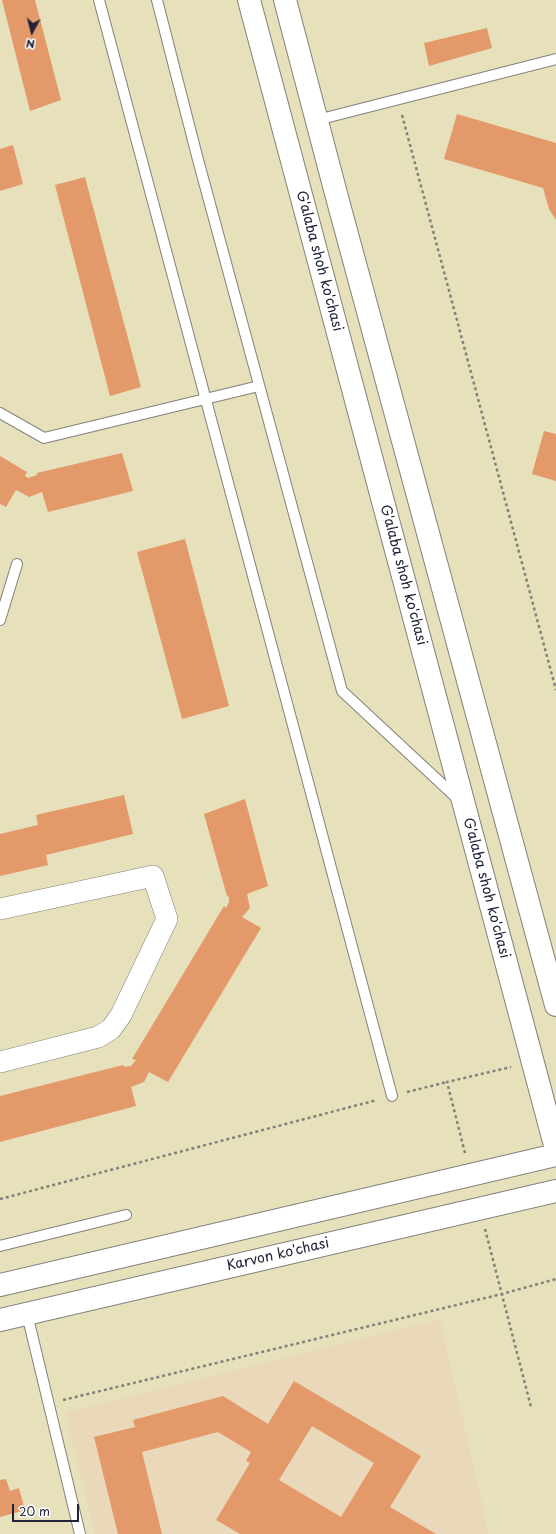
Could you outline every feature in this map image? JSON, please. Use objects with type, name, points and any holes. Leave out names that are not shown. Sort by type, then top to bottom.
[{"type":"main road","name":"G'alaba shoh ko'chasi","points":[[249,0],[556,1149]]},
{"type":"main road","points":[[285,0],[556,1005]]},
{"type":"main road","points":[[0,1285],[556,1155]]},
{"type":"main road","name":"Karvon ko'chasi","points":[[0,1320],[556,1190]]},
{"type":"street","points":[[0,909],[153,876],[167,919],[121,1015],[111,1029],[98,1037],[0,1062]]},
{"type":"lane","points":[[99,0],[392,1096]]},
{"type":"lane","points":[[157,0],[197,156],[342,691],[464,804]]},
{"type":"lane","points":[[317,120],[556,59]]},
{"type":"lane","points":[[0,413],[44,438],[259,386]]},
{"type":"lane","points":[[0,620],[17,564]]},
{"type":"lane","points":[[0,1246],[126,1215]]},
{"type":"lane","points":[[27,1314],[80,1534]]},
{"type":"path","points":[[398,100],[556,690]]},
{"type":"path","points":[[0,1198],[447,1082]]},
{"type":"path","points":[[49,1404],[495,1296],[556,1279]]},
{"type":"shaded area","points":[[440,1319],[489,1534],[95,1534],[65,1412]]},
{"type":"building","points":[[2,0],[35,0],[61,100],[30,111]]},
{"type":"building","points":[[487,28],[492,48],[429,66],[424,43]]},
{"type":"building","points":[[457,114],[556,143],[556,220],[549,209],[543,188],[444,159]]},
{"type":"building","points":[[13,145],[23,184],[0,191],[0,149]]},
{"type":"building","points":[[85,177],[141,387],[110,396],[55,185]]},
{"type":"building","points":[[544,431],[556,434],[556,481],[532,474]]},
{"type":"building","points":[[122,453],[133,491],[48,512],[42,492],[29,497],[16,490],[6,507],[0,504],[0,456],[27,472],[25,476],[28,478],[37,475],[37,473]]},
{"type":"building","points":[[185,539],[229,706],[182,719],[137,552]]},
{"type":"building","points":[[124,795],[133,834],[46,855],[48,865],[0,876],[0,834],[38,825],[36,815]]},
{"type":"building","points":[[245,799],[268,886],[247,894],[250,908],[242,917],[261,928],[168,1082],[149,1072],[144,1082],[131,1087],[136,1106],[0,1142],[0,1096],[123,1065],[125,1067],[131,1066],[136,1060],[132,1059],[224,906],[226,908],[229,902],[229,897],[227,896],[204,814]]},
{"type":"building","points":[[294,1381],[421,1456],[390,1507],[436,1534],[240,1534],[216,1520],[250,1463],[246,1461],[251,1452],[218,1432],[142,1452],[162,1534],[118,1534],[94,1437],[135,1427],[133,1420],[223,1396],[268,1424]],"holes":[[[312,1426],[374,1463],[341,1517],[279,1480]]]},
{"type":"building","points":[[6,1479],[10,1491],[19,1488],[25,1510],[0,1517],[0,1480]]}]
